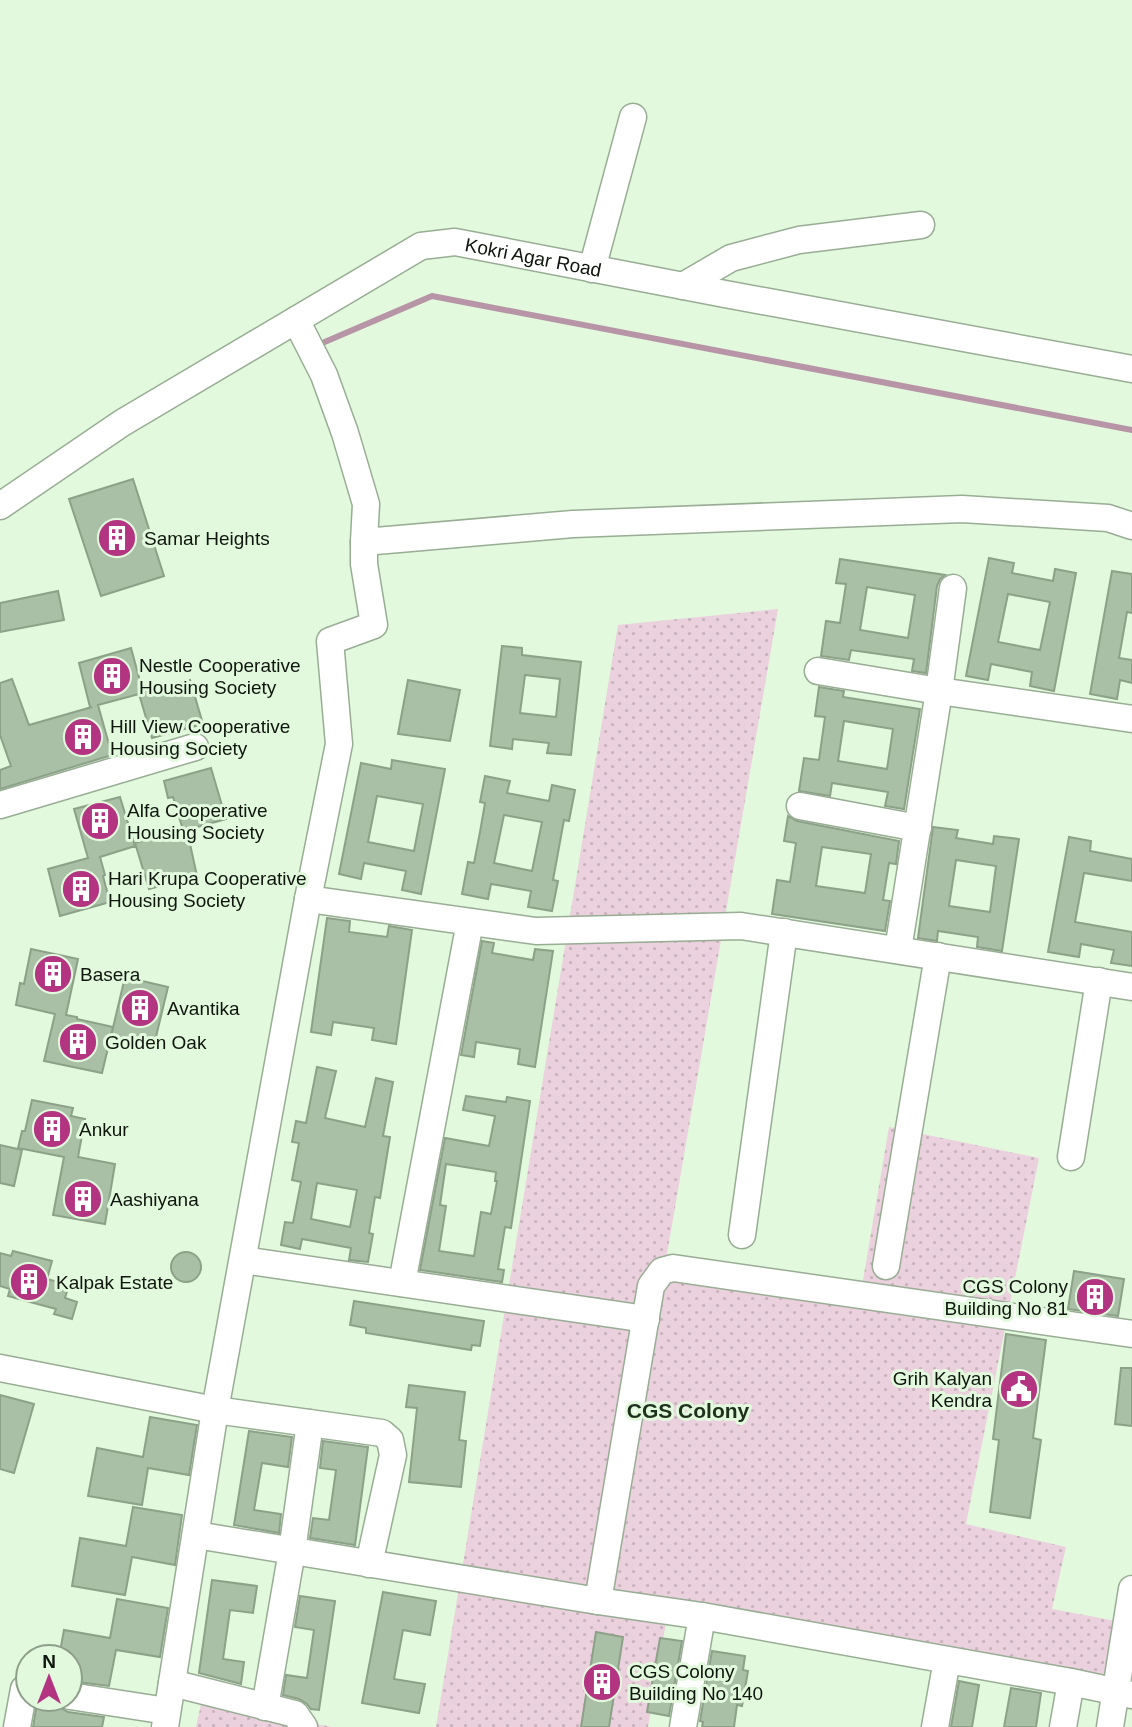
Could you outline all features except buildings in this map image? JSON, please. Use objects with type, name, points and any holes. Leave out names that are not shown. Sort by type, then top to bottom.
[{"type":"street","points":[[592,269],[633,117]]},
{"type":"street","points":[[683,286],[731,258],[799,240],[921,225]]},
{"type":"street","name":"Kokri Agar Road","points":[[0,506],[122,423],[421,246],[455,242],[1132,369]]},
{"type":"street","points":[[84,1699],[166,1719],[215,1410],[308,899],[339,744],[330,641],[374,625],[364,564],[366,504],[324,375],[296,320]]},
{"type":"street","points":[[364,542],[573,524],[962,509],[1108,518],[1132,526]]},
{"type":"street","points":[[898,950],[953,588]]},
{"type":"street","points":[[818,671],[1132,719]]},
{"type":"street","points":[[0,805],[195,747]]},
{"type":"street","points":[[800,806],[918,828]]},
{"type":"street","points":[[308,899],[536,931],[741,926],[1132,987]]},
{"type":"street","points":[[402,1283],[470,922]]},
{"type":"street","points":[[742,1235],[784,932]]},
{"type":"street","points":[[886,1266],[939,956]]},
{"type":"street","points":[[1071,1157],[1099,981]]},
{"type":"street","points":[[243,1260],[646,1319]]},
{"type":"street","points":[[598,1601],[651,1286],[662,1271],[673,1268],[1132,1334]]},
{"type":"street","points":[[0,1368],[215,1410],[382,1433],[390,1440],[393,1455],[369,1564]]},
{"type":"street","points":[[265,1707],[292,1551],[310,1423]]},
{"type":"street","points":[[196,1535],[702,1616],[1124,1693]]},
{"type":"street","points":[[1110,1727],[1124,1693],[1131,1600]]},
{"type":"street","points":[[683,1727],[702,1616]]},
{"type":"street","points":[[935,1727],[947,1660]]},
{"type":"street","points":[[1063,1727],[1071,1682]]},
{"type":"street","points":[[172,1683],[295,1714],[304,1727]]},
{"type":"shaded area","points":[[778,609],[667,1254],[861,1292],[889,1127],[1039,1158],[966,1524],[1066,1547],[1052,1609],[1132,1624],[1132,1704],[667,1617],[648,1727],[436,1727],[618,625]]},
{"type":"shaded area","points":[[201,1704],[333,1727],[196,1727]]},
{"type":"waterway","points":[[320,344],[432,296],[1132,430]]},
{"type":"place","name":"Samar Heights","points":[[117,538]]},
{"type":"place","name":"Nestle Cooperative Housing Society","points":[[112,676]]},
{"type":"place","name":"Hill View Cooperative Housing Society","points":[[83,737]]},
{"type":"place","name":"Alfa Cooperative Housing Society","points":[[100,821]]},
{"type":"place","name":"Hari Krupa Cooperative Housing Society","points":[[81,889]]},
{"type":"place","name":"Basera","points":[[53,974]]},
{"type":"place","name":"Avantika","points":[[140,1008]]},
{"type":"place","name":"Golden Oak","points":[[78,1042]]},
{"type":"place","name":"Ankur","points":[[52,1129]]},
{"type":"place","name":"Aashiyana","points":[[83,1199]]},
{"type":"place","name":"Kalpak Estate","points":[[29,1282]]},
{"type":"place","name":"CGS Colony Building No 81","points":[[1095,1297]]},
{"type":"place","name":"Grih Kalyan Kendra","points":[[1019,1389]]},
{"type":"place","name":"CGS Colony Building No 140","points":[[602,1682]]},
{"type":"district","name":"CGS Colony","points":[[688,1411]]}]
